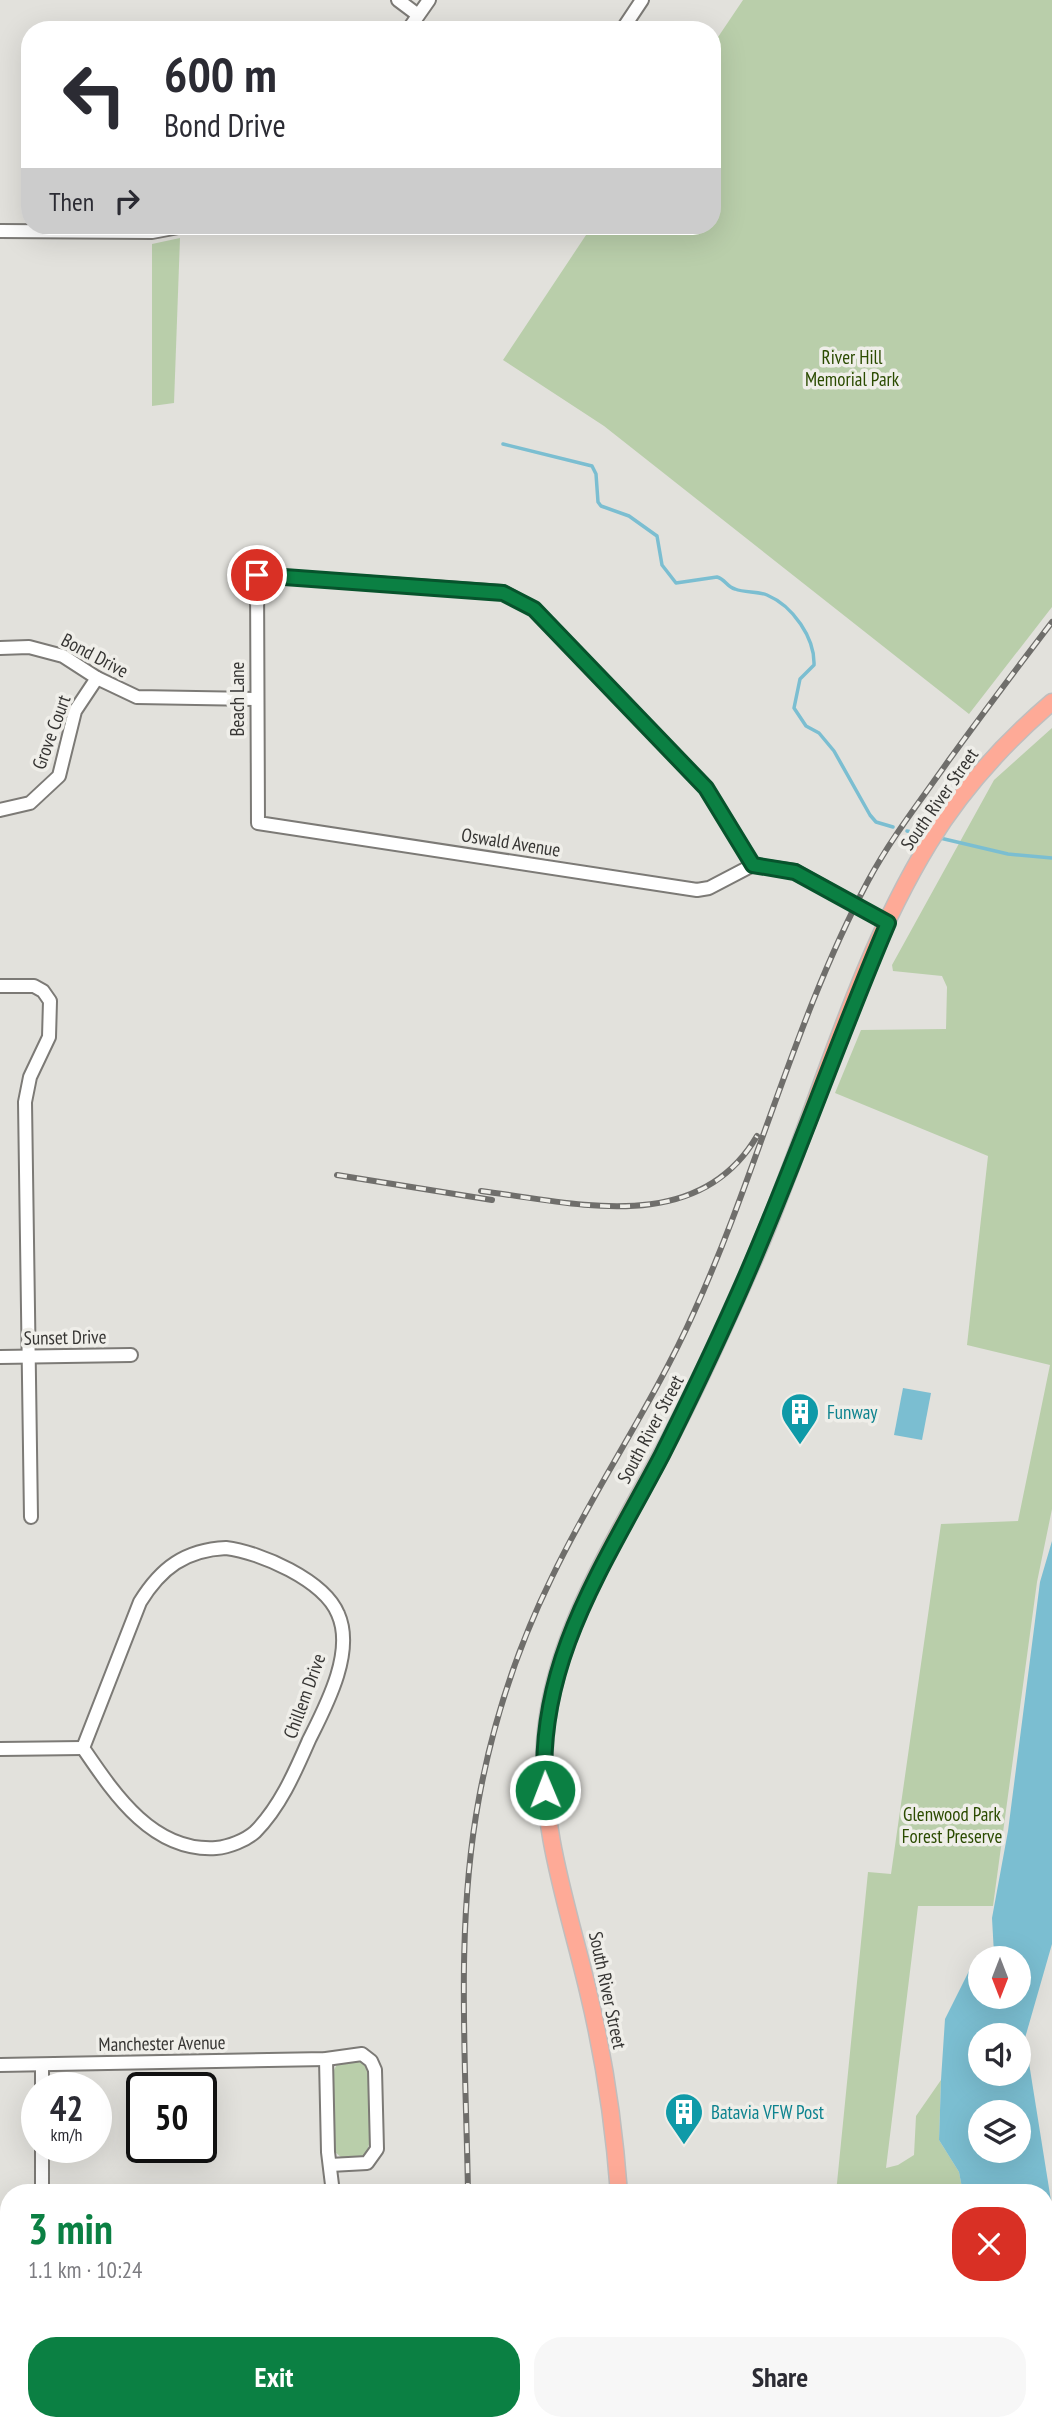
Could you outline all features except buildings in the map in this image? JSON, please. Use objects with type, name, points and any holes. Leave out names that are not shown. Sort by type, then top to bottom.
[{"type":"main road","name":"South River Street","points":[[618,2184],[603,2062],[546,1807],[545,1744],[550,1697],[572,1629],[678,1424],[757,1252],[837,1042],[888,923],[929,843],[980,772],[1014,735],[1052,702]]},
{"type":"street","points":[[397,0],[418,15]]},
{"type":"street","points":[[414,21],[429,0]]},
{"type":"street","points":[[628,21],[642,0]]},
{"type":"street","points":[[0,231],[21,231]]},
{"type":"street","name":"Beach Lane","points":[[258,823],[255,699],[257,575],[503,593],[520,599],[534,609],[706,788],[753,865]]},
{"type":"street","name":"Bond Drive","points":[[0,648],[47,650],[77,663],[97,678],[125,693],[147,698],[255,699]]},
{"type":"street","name":"Grove Court","points":[[0,810],[30,803],[59,776],[75,711],[97,678]]},
{"type":"street","name":"Oswald Avenue","points":[[258,823],[697,890],[709,888],[753,865]]},
{"type":"street","points":[[753,865],[795,872],[888,923]]},
{"type":"street","points":[[0,986],[34,986],[43,991],[50,1001],[51,1018],[45,1051],[26,1089],[27,1357],[31,1517]]},
{"type":"street","name":"Sunset Drive","points":[[0,1357],[131,1355]]},
{"type":"street","name":"Chillem Drive","points":[[212,1549],[255,1553],[308,1583],[338,1613],[342,1631],[341,1650],[330,1693],[281,1798],[253,1835],[222,1847],[204,1849],[182,1846],[160,1836],[140,1820],[83,1748],[141,1602],[153,1581],[169,1564],[190,1554],[212,1549]]},
{"type":"street","points":[[0,1749],[83,1748]]},
{"type":"street","name":"Manchester Avenue","points":[[0,2065],[326,2059],[362,2054],[371,2061],[375,2070],[375,2154],[361,2164],[330,2165]]},
{"type":"street","points":[[326,2059],[332,2184]]},
{"type":"street","points":[[42,2065],[42,2072]]},
{"type":"street","points":[[42,2163],[42,2184]]},
{"type":"green space","name":"River Hill Memorial Park","points":[[743,0],[1052,0],[1052,607],[969,714],[604,426],[503,360],[586,235],[721,235],[721,33]]},
{"type":"green space","points":[[180,238],[174,403],[152,406],[152,244]]},
{"type":"green space","name":"Glenwood Park Forest Preserve","points":[[1052,728],[1052,1509],[1037,1582],[993,1906],[918,1906],[886,2168],[898,2165],[914,2155],[916,2116],[941,2080],[939,2140],[959,2172],[961,2184],[837,2184],[868,1872],[891,1874],[941,1524],[1018,1521],[1050,1365],[967,1345],[988,1156],[835,1093],[861,1030],[946,1029],[947,987],[942,976],[893,971],[892,965],[994,780]]},
{"type":"green space","points":[[338,2062],[362,2062],[369,2080],[372,2111],[370,2141],[362,2158],[342,2158],[334,2151],[333,2072]]},
{"type":"water","points":[[903,1388],[931,1393],[922,1440],[894,1435]]},
{"type":"water","points":[[1052,1541],[1052,1944],[1029,2023],[968,2023],[968,2086],[1031,2086],[1031,2076],[1048,2184],[961,2184],[959,2172],[939,2140],[945,2019],[968,1973],[968,2009],[1031,2009],[1031,1946],[994,1946],[992,1918],[1008,1831],[1040,1582]]},
{"type":"waterway","points":[[503,444],[592,466],[596,474],[598,502],[601,506],[629,516],[657,536],[662,565],[676,583],[717,577],[732,588],[767,595],[794,615],[811,644],[814,665],[800,679],[794,708],[806,726],[819,733],[834,751],[870,815],[876,822],[893,827]]},
{"type":"waterway","points":[[907,831],[929,836]]},
{"type":"waterway","points":[[940,838],[1008,854],[1052,858]]},
{"type":"railway","points":[[468,2184],[464,2044],[467,1896],[479,1798],[499,1713],[518,1657],[540,1603],[569,1544],[661,1380],[694,1312],[717,1259],[819,986],[868,881],[917,805],[1052,622]]},
{"type":"railway","points":[[481,1191],[594,1206],[632,1206],[669,1201],[702,1189],[732,1168],[757,1136]]},
{"type":"railway","points":[[337,1175],[492,1200]]},
{"type":"place","name":"Funway","points":[[800,1446]]},
{"type":"place","name":"Batavia VFW Post","points":[[684,2146]]},
{"type":"route","points":[[257,575],[503,593],[520,599],[534,609],[706,788],[753,865],[795,872],[830,888],[888,923],[837,1042],[737,1298],[678,1424],[586,1598],[560,1658],[547,1720],[545,1790]]}]
